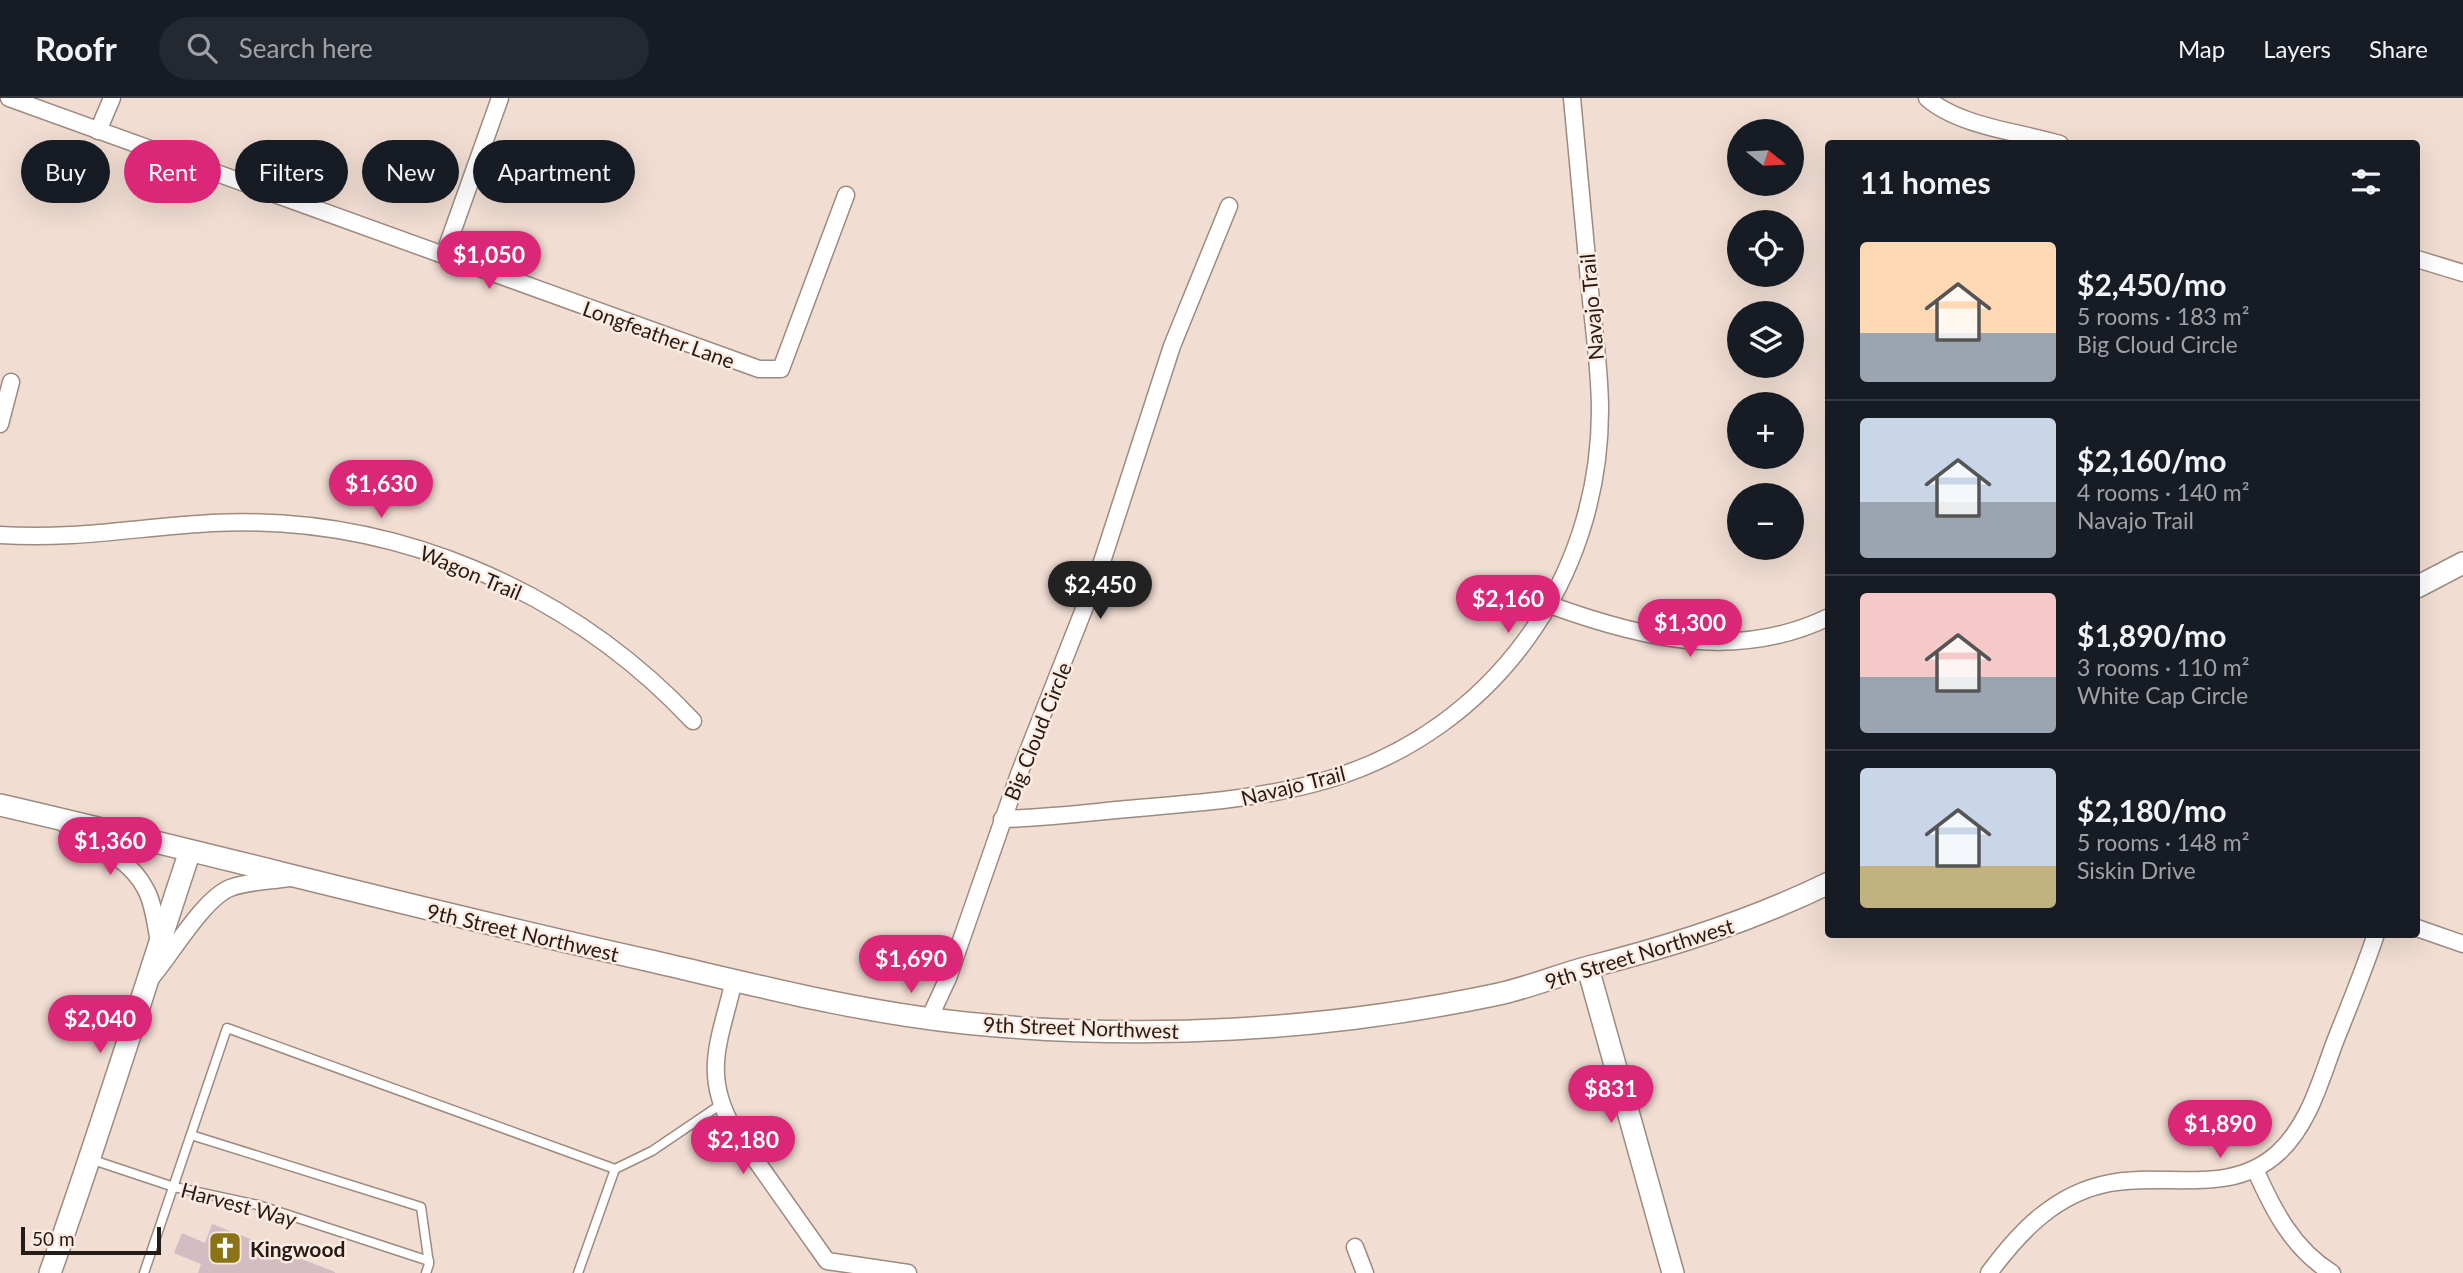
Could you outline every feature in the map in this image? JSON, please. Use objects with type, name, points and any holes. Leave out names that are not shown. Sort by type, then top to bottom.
[{"type":"street","name":"Longfeather Lane","points":[[9,98],[759,369],[781,369],[846,195]]},
{"type":"street","points":[[98,131],[111,98]]},
{"type":"street","points":[[444,255],[500,98]]},
{"type":"street","name":"Navajo Trail","points":[[1002,819],[1049,818],[1229,800],[1291,789],[1364,766],[1433,730],[1463,707],[1507,666],[1550,605],[1570,561],[1589,503],[1600,410],[1572,98]]},
{"type":"street","points":[[1927,98],[1944,110],[1966,119],[2045,140]]},
{"type":"street","name":"Big Cloud Circle","points":[[929,1019],[948,978],[1002,819],[1099,571],[1172,346],[1229,206]]},
{"type":"street","points":[[2420,259],[2463,273]]},
{"type":"street","points":[[0,424],[11,382]]},
{"type":"street","name":"Wagon Trail","points":[[0,535],[63,536],[213,523],[273,523],[337,530],[398,542],[481,572],[554,609],[600,638],[670,697],[693,721]]},
{"type":"street","points":[[2420,585],[2463,563]]},
{"type":"street","points":[[1550,605],[1607,625],[1674,640],[1767,637],[1825,619]]},
{"type":"street","name":"9th Street Northwest","points":[[0,806],[458,918],[848,1006],[929,1019],[1054,1030],[1212,1031],[1359,1017],[1499,994],[1587,968],[1632,958],[1725,928],[1825,885]]},
{"type":"street","points":[[55,818],[110,853],[145,886],[159,941]]},
{"type":"street","points":[[50,1273],[190,851]]},
{"type":"street","points":[[145,985],[218,895],[229,888],[293,878]]},
{"type":"street","points":[[2420,929],[2463,944]]},
{"type":"street","points":[[1989,1273],[2008,1248],[2052,1206],[2090,1188],[2125,1181],[2193,1182],[2223,1179],[2255,1169],[2277,1154],[2300,1126],[2374,938]]},
{"type":"street","points":[[1587,968],[1673,1273]]},
{"type":"street","points":[[734,980],[715,1063],[715,1084],[720,1105],[825,1267],[908,1273]]},
{"type":"street","points":[[2255,1169],[2281,1222],[2312,1259],[2332,1273]]},
{"type":"street","points":[[1355,1247],[1365,1273]]},
{"type":"lane","points":[[144,1273],[228,1028],[615,1169]]},
{"type":"lane","points":[[578,1273],[615,1169],[652,1150],[720,1105]]},
{"type":"lane","points":[[191,1135],[421,1207],[429,1261],[426,1273]]},
{"type":"lane","name":"Harvest Way","points":[[89,1159],[174,1187],[258,1205],[429,1261]]},
{"type":"building","name":"Kingwood","points":[[212,1224],[335,1273],[198,1273],[201,1264],[174,1253],[182,1233],[205,1243]]},
{"type":"place","name":"Kingwood","points":[[225,1248]]}]
